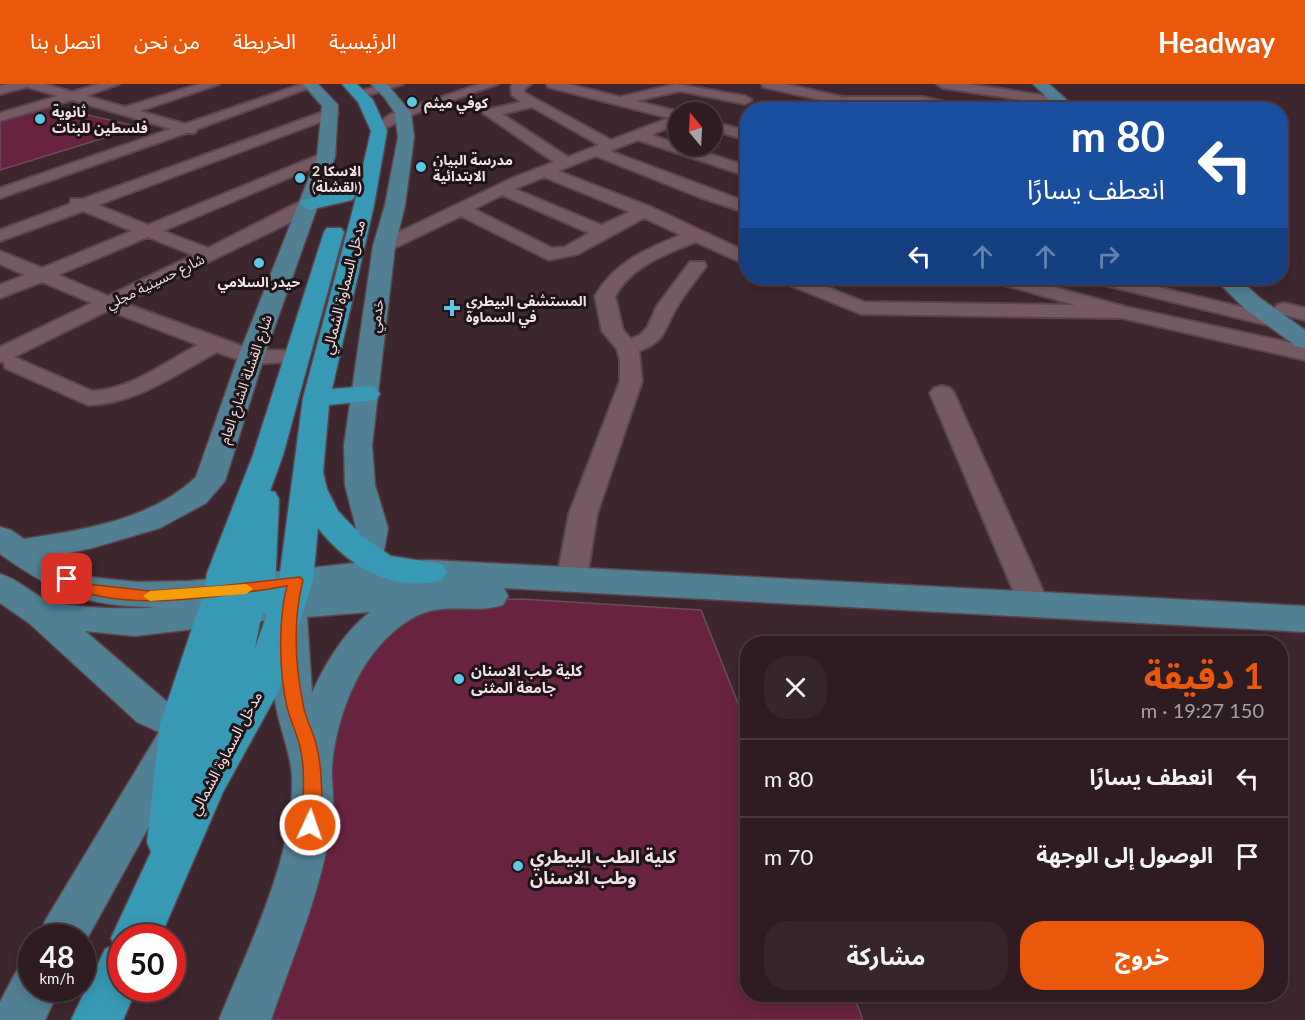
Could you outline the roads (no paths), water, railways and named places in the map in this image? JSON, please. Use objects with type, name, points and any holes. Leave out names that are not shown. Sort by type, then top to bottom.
[{"type":"highway","name":"مدخل السماوة الشمالي","points":[[167,868],[206,783],[258,694],[254,598],[268,456],[362,130],[349,101],[316,84]]},
{"type":"highway","name":"مدخل السماوة الشمالي","points":[[167,868],[179,729],[254,598],[310,438],[316,398],[364,205],[380,100]]},
{"type":"highway","points":[[306,211],[345,195]]},
{"type":"highway","points":[[316,398],[367,394]]},
{"type":"highway","points":[[310,438],[310,484],[321,511],[338,533],[368,558],[430,584]]},
{"type":"highway","points":[[141,924],[167,868]]},
{"type":"highway","points":[[97,1020],[108,996]]},
{"type":"main road","points":[[316,84],[330,105],[331,113]]},
{"type":"main road","points":[[1041,84],[1067,102]]},
{"type":"main road","points":[[1041,84],[1060,84],[1069,102]]},
{"type":"main road","name":"خدمي","points":[[368,558],[372,528],[364,506],[358,465],[358,445],[367,394],[384,246],[405,149],[380,100]]},
{"type":"main road","name":"شارع القشلة الشارع العام","points":[[8,544],[65,544],[123,528],[175,509],[202,492],[210,482],[251,357],[306,211],[331,113]]},
{"type":"main road","points":[[1233,285],[1252,303],[1289,315],[1305,324]]},
{"type":"main road","points":[[1255,285],[1289,315],[1305,341]]},
{"type":"main road","points":[[8,544],[84,588],[150,596],[254,598],[430,584],[572,578],[1305,619]]},
{"type":"main road","points":[[245,1020],[301,863],[310,825],[314,742],[325,708],[344,668],[379,622],[430,584],[523,596],[1250,636]]},
{"type":"main road","points":[[0,586],[42,614],[151,711],[179,729],[70,924]]},
{"type":"main road","points":[[42,614],[135,623],[254,598]]},
{"type":"main road","points":[[254,598],[289,652],[295,706],[309,746],[313,780]]},
{"type":"main road","points":[[1288,638],[1305,639]]},
{"type":"main road","points":[[18,1020],[28,1002]]},
{"type":"street","points":[[31,84],[268,151]]},
{"type":"street","points":[[0,117],[112,84]]},
{"type":"street","points":[[180,84],[216,89]]},
{"type":"street","points":[[0,193],[316,84]]},
{"type":"street","points":[[462,84],[486,86]]},
{"type":"street","points":[[525,84],[516,90],[519,95],[603,148],[705,194],[740,206]]},
{"type":"street","points":[[553,84],[582,94],[620,101],[668,115]]},
{"type":"street","points":[[943,84],[1053,102]]},
{"type":"street","points":[[0,90],[17,85]]},
{"type":"street","points":[[380,100],[486,86]]},
{"type":"street","points":[[567,163],[490,113],[616,86]]},
{"type":"street","points":[[748,102],[767,89],[793,86],[836,102]]},
{"type":"street","points":[[620,101],[680,87],[742,102]]},
{"type":"street","points":[[126,111],[199,88]]},
{"type":"street","points":[[767,89],[804,102]]},
{"type":"street","points":[[582,94],[643,133],[740,168]]},
{"type":"street","points":[[239,98],[260,103]]},
{"type":"street","points":[[904,102],[929,102]]},
{"type":"street","points":[[722,107],[740,104]]},
{"type":"street","points":[[0,236],[331,113]]},
{"type":"street","points":[[384,246],[543,171],[668,122]]},
{"type":"street","points":[[722,128],[740,134]]},
{"type":"street","points":[[84,146],[243,192]]},
{"type":"street","points":[[289,157],[318,160]]},
{"type":"street","points":[[0,291],[318,160]]},
{"type":"street","points":[[543,171],[645,211],[740,256]]},
{"type":"street","points":[[0,176],[84,205],[209,255]]},
{"type":"street","points":[[502,189],[602,232]]},
{"type":"street","points":[[463,210],[549,254],[577,250],[602,232],[645,211]]},
{"type":"street","name":"شارع حسينية مجلي","points":[[117,307],[209,255],[306,211]]},
{"type":"street","name":"شارع حسينية مجلي","points":[[4,362],[306,211]]},
{"type":"street","points":[[572,578],[583,514],[631,381],[631,360],[627,348],[613,331],[604,296],[610,284],[641,261],[696,236]]},
{"type":"street","points":[[0,257],[213,345],[251,357],[298,356]]},
{"type":"street","points":[[627,348],[648,340],[657,330],[666,306],[697,266]]},
{"type":"street","points":[[805,285],[861,309],[1122,312]]},
{"type":"street","points":[[1026,285],[1122,312],[1305,353]]},
{"type":"street","points":[[1135,285],[1289,315]]},
{"type":"street","points":[[4,362],[88,398],[100,399],[121,393],[213,345]]},
{"type":"street","points":[[942,393],[1034,604]]},
{"type":"place","name":"كوفي ميثم","points":[[412,102]]},
{"type":"place","name":"ثانوية فلسطين للبنات","points":[[40,119]]},
{"type":"place","name":"مدرسة البيان الابتدائية","points":[[421,167]]},
{"type":"place","name":"الاسكا 2 (القشلة)","points":[[300,178]]},
{"type":"place","name":"حيدر السلامي","points":[[259,263]]},
{"type":"place","name":"المستشفى البيطري في السماوة","points":[[452,308]]},
{"type":"place","name":"كلية طب الاسنان جامعة المثنى","points":[[459,679]]},
{"type":"place","name":"كلية الطب البيطري وطب الاسنان","points":[[518,866]]}]
